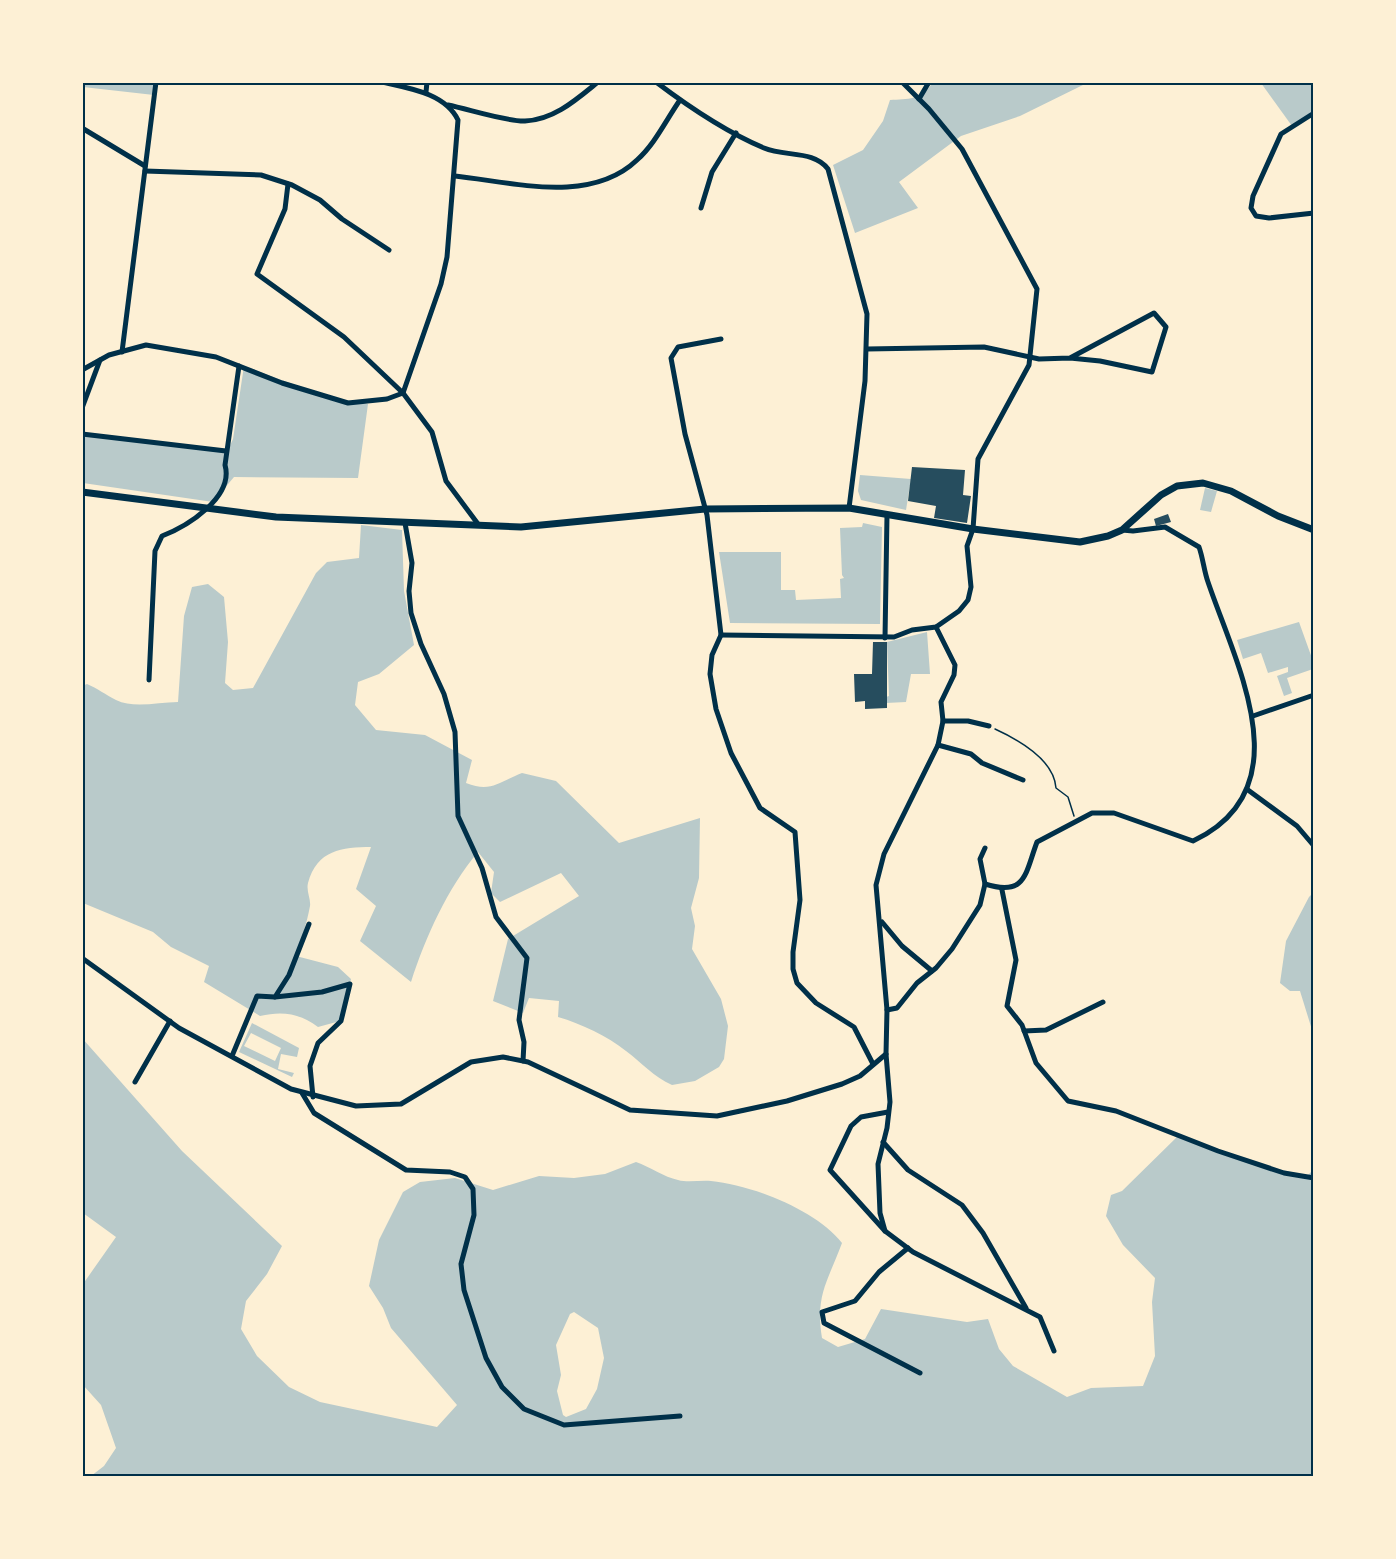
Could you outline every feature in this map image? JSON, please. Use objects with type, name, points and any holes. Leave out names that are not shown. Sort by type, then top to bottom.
[{"type":"main road","points":[[82,492],[276,518],[521,527],[705,509],[849,508],[973,529],[1080,542],[1108,536],[1122,530],[1161,495],[1177,486],[1203,483],[1229,490],[1278,516],[1314,530]]},
{"type":"street","points":[[122,352],[156,82]]},
{"type":"street","points":[[382,82],[426,92],[445,105],[458,120],[455,176],[441,284],[403,393]]},
{"type":"street","points":[[426,92],[427,82]]},
{"type":"street","points":[[445,105],[525,122],[552,115],[566,108],[598,82]]},
{"type":"street","points":[[656,82],[680,100],[736,134],[765,148],[814,158],[828,169],[867,314],[867,349],[849,508]]},
{"type":"street","points":[[721,635],[885,638],[936,627],[959,611],[968,600],[971,587],[966,546],[973,529],[978,459],[1029,365],[1037,289],[962,149],[902,82]]},
{"type":"street","points":[[919,99],[929,82]]},
{"type":"street","points":[[455,176],[564,186],[608,181],[638,160],[680,100]]},
{"type":"street","points":[[1314,113],[1281,134],[1253,196],[1251,208],[1256,216],[1264,218],[1314,213]]},
{"type":"street","points":[[82,128],[145,168],[261,175],[288,184],[320,200],[342,219],[389,250]]},
{"type":"street","points":[[700,208],[712,172],[736,134]]},
{"type":"street","points":[[288,184],[285,208],[257,274],[344,337],[403,393],[432,432],[446,481],[478,524]]},
{"type":"street","points":[[867,349],[984,347],[1040,359],[1070,358],[1100,361],[1152,372],[1166,327],[1154,313],[1070,358]]},
{"type":"street","points":[[721,339],[678,347],[671,355],[685,434],[705,509],[721,635],[712,654],[710,674],[716,709],[731,753],[760,808],[795,832],[800,900],[793,952],[793,969],[797,983],[816,1003],[854,1027],[873,1064]]},
{"type":"street","points":[[82,370],[100,360],[146,345],[216,357],[282,383],[348,403],[387,399],[403,393]]},
{"type":"street","points":[[82,408],[100,360]]},
{"type":"street","points":[[148,680],[155,551],[162,536],[179,530],[216,500],[226,482],[226,451],[239,366]]},
{"type":"street","points":[[82,434],[226,451]]},
{"type":"street","points":[[885,638],[887,515]]},
{"type":"street","points":[[405,523],[412,563],[409,591],[411,613],[421,644],[444,694],[456,732],[458,816],[482,868],[496,917],[527,958],[519,1020],[524,1042],[523,1061]]},
{"type":"street","points":[[985,884],[1002,890],[1013,888],[1023,879],[1037,842],[1092,813],[1114,813],[1193,841],[1213,832],[1233,814],[1248,790],[1255,743],[1253,716],[1230,638],[1208,582],[1199,547],[1165,527],[1122,530]]},
{"type":"street","points":[[885,1231],[877,1186],[878,1164],[888,1112],[886,1054],[888,1010],[876,885],[884,854],[938,745],[943,721],[941,702],[954,675],[955,665],[936,627]]},
{"type":"street","points":[[1253,716],[1314,695]]},
{"type":"street","points":[[943,721],[968,721],[989,726]]},
{"type":"street","points":[[938,745],[971,754],[982,763],[1023,780]]},
{"type":"street","points":[[1248,790],[1297,826],[1314,846]]},
{"type":"street","points":[[888,1010],[897,1008],[917,983],[932,971],[952,949],[980,905],[985,884],[980,859],[984,848]]},
{"type":"street","points":[[1002,890],[1016,960],[1006,1006],[1024,1031],[1036,1063],[1068,1101],[1116,1111],[1218,1151],[1284,1173],[1314,1178]]},
{"type":"street","points":[[881,920],[902,946],[932,971]]},
{"type":"street","points":[[275,997],[289,975],[309,924]]},
{"type":"street","points":[[82,958],[170,1022],[232,1056],[302,1093],[356,1106],[401,1104],[471,1062],[503,1057],[523,1061],[584,1086],[630,1110],[717,1116],[787,1101],[842,1084],[860,1076],[886,1054]]},
{"type":"street","points":[[232,1056],[257,996],[275,997],[322,992],[350,984],[341,1022],[318,1043],[310,1066],[313,1097]]},
{"type":"street","points":[[1024,1031],[1046,1030],[1103,1002]]},
{"type":"street","points":[[135,1082],[170,1022]]},
{"type":"street","points":[[302,1093],[314,1113],[406,1170],[450,1172],[465,1177],[473,1189],[474,1215],[461,1264],[464,1290],[486,1358],[502,1386],[524,1409],[564,1425],[680,1416]]},
{"type":"street","points":[[888,1112],[861,1117],[851,1126],[830,1170],[885,1231],[908,1248],[1040,1317],[1054,1351]]},
{"type":"street","points":[[883,1142],[908,1170],[962,1205],[983,1233],[1028,1311]]},
{"type":"street","points":[[908,1248],[879,1272],[855,1301],[822,1312],[822,1318],[824,1323],[920,1372]]},
{"type":"path","points":[[989,726],[1006,734],[1039,757],[1055,776],[1056,788],[1068,797],[1075,820]]},
{"type":"shaded area","points":[[83,83],[154,83],[154,95],[83,87]]},
{"type":"shaded area","points":[[932,83],[1087,83],[1020,116],[961,136],[899,182],[918,208],[855,233],[833,165],[863,150],[883,121],[890,100],[919,96]]},
{"type":"shaded area","points":[[1261,83],[1313,83],[1313,111],[1292,126]]},
{"type":"shaded area","points":[[244,366],[327,397],[368,404],[358,478],[234,477],[213,502],[83,483],[83,435],[227,452],[233,439]]},
{"type":"shaded area","points":[[860,475],[911,479],[906,510],[861,500],[858,491]]},
{"type":"shaded area","points":[[1205,488],[1217,491],[1211,512],[1200,510]]},
{"type":"shaded area","points":[[863,523],[882,527],[880,624],[730,623],[719,552],[781,552],[781,590],[795,590],[796,600],[841,598],[840,579],[844,578],[840,528],[862,527]]},
{"type":"shaded area","points":[[361,525],[402,530],[404,591],[414,645],[379,674],[358,682],[355,705],[376,730],[425,735],[472,760],[466,783],[475,786],[489,787],[522,773],[556,781],[619,843],[700,818],[699,878],[691,908],[695,926],[692,949],[721,999],[728,1026],[724,1059],[719,1067],[695,1081],[672,1085],[654,1074],[611,1040],[558,1017],[559,1001],[529,998],[523,1013],[493,1001],[508,939],[579,896],[561,873],[500,902],[491,893],[494,872],[478,852],[447,897],[423,947],[411,982],[360,941],[376,906],[356,889],[371,847],[350,848],[324,857],[312,872],[308,883],[310,906],[296,956],[338,967],[351,979],[340,1021],[318,1027],[290,1014],[260,1016],[204,982],[209,966],[171,947],[153,932],[83,903],[82,686],[87,684],[123,703],[178,702],[184,616],[192,587],[208,584],[224,597],[228,642],[225,683],[233,690],[253,688],[316,573],[327,562],[359,558]]},
{"type":"shaded area","points":[[1299,622],[1313,661],[1313,669],[1287,678],[1292,693],[1284,696],[1277,676],[1288,672],[1288,667],[1268,673],[1261,653],[1243,659],[1237,640]]},
{"type":"shaded area","points":[[927,632],[930,674],[911,674],[906,702],[886,703],[886,697],[889,696],[887,642]]},
{"type":"shaded area","points":[[1313,893],[1313,1033],[1300,991],[1290,991],[1280,983],[1286,941]]},
{"type":"shaded area","points":[[252,1023],[299,1048],[297,1057],[281,1054],[278,1069],[294,1073],[292,1077],[239,1052]],"holes":[[[251,1033],[281,1048],[275,1061],[244,1046]]]},
{"type":"shaded area","points":[[82,1038],[182,1151],[282,1246],[267,1274],[246,1301],[241,1329],[257,1356],[289,1387],[320,1402],[437,1427],[457,1405],[391,1328],[383,1308],[369,1286],[379,1240],[403,1192],[420,1182],[455,1178],[493,1190],[539,1176],[574,1178],[605,1174],[636,1162],[678,1180],[727,1183],[764,1194],[800,1210],[831,1231],[842,1243],[824,1289],[820,1323],[822,1338],[838,1347],[865,1339],[881,1309],[967,1322],[988,1319],[999,1349],[1013,1366],[1067,1397],[1091,1388],[1143,1386],[1155,1356],[1152,1302],[1155,1278],[1123,1245],[1106,1216],[1111,1195],[1122,1191],[1180,1134],[1238,1159],[1307,1176],[1313,1170],[1313,1476],[91,1476],[104,1466],[116,1448],[101,1405],[83,1385],[83,1284],[116,1237],[83,1213]],"holes":[[[574,1312],[598,1328],[604,1358],[597,1389],[586,1409],[566,1417],[563,1415],[557,1391],[561,1375],[556,1345],[570,1314]]]},
{"type":"building","points":[[912,467],[965,470],[963,495],[971,496],[967,523],[934,518],[936,506],[908,501]]},
{"type":"building","points":[[1168,514],[1171,522],[1156,526],[1154,519]]},
{"type":"building","points":[[873,642],[887,642],[887,708],[865,709],[865,701],[855,702],[854,674],[872,674]]}]
